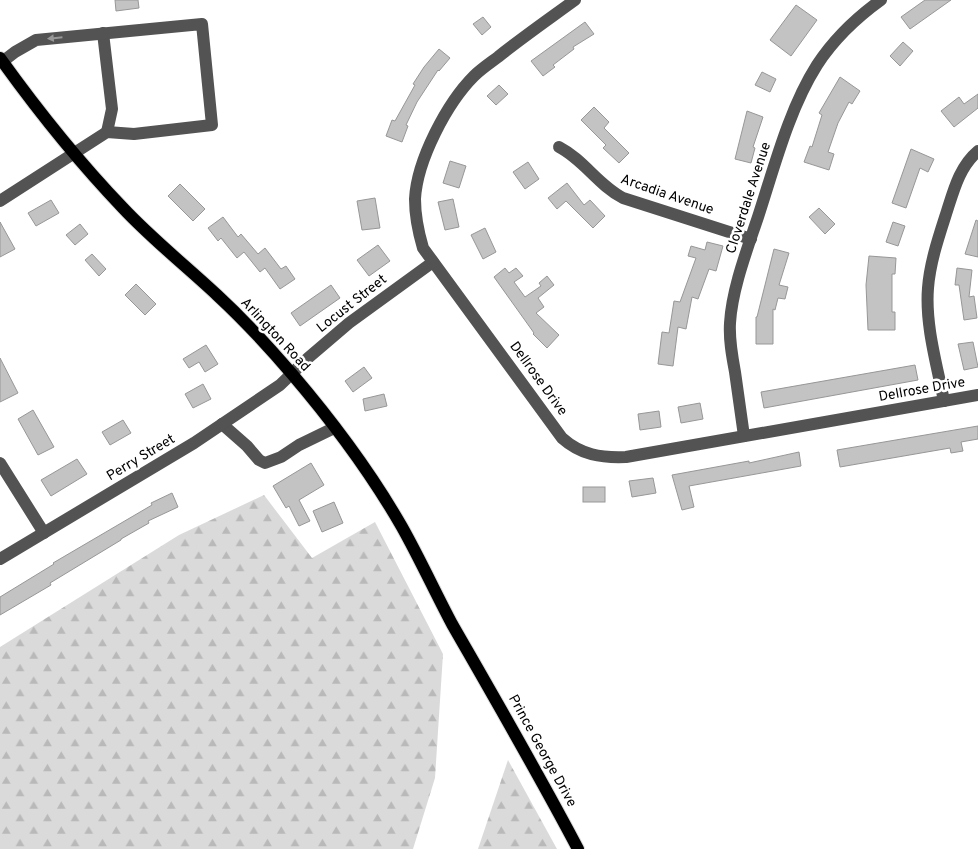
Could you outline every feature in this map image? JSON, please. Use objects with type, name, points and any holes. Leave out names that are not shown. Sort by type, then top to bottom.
[{"type":"main road","name":"Arlington Road","points":[[1,60],[73,154],[123,208],[153,238],[220,297],[292,374],[334,428],[376,487],[402,528],[478,669]]},
{"type":"main road","name":"Prince George Drive","points":[[478,669],[517,736],[578,849]]},
{"type":"street","name":"Dellrose Drive","points":[[575,0],[517,41],[475,75],[449,107],[435,133],[426,154],[415,196],[418,231],[423,248],[562,438],[583,452],[597,456],[626,458],[978,395]]},
{"type":"street","name":"Cloverdale Avenue","points":[[744,436],[730,343],[730,324],[733,298],[751,239],[778,154],[811,76],[834,42],[853,22],[880,0]]},
{"type":"street","points":[[0,201],[107,132],[134,134],[212,125],[202,24],[36,40],[1,60]]},
{"type":"street","points":[[103,33],[112,109],[107,132]]},
{"type":"street","name":"Arcadia Avenue","points":[[559,147],[577,158],[601,184],[618,195],[751,239]]},
{"type":"street","points":[[944,401],[929,316],[929,280],[937,244],[956,181],[967,163],[978,151]]},
{"type":"street","name":"Locust Street","points":[[292,374],[349,323],[433,262]]},
{"type":"street","name":"Perry Street","points":[[0,559],[194,443],[280,385],[292,374]]},
{"type":"street","points":[[222,424],[247,446],[259,460],[265,463],[281,457],[299,445],[334,428]]},
{"type":"street","points":[[0,463],[44,533]]},
{"type":"green space","points":[[264,495],[312,558],[375,522],[443,654],[435,778],[413,849],[0,849],[0,647],[179,535]]},
{"type":"green space","points":[[508,760],[557,849],[478,849]]},
{"type":"building","points":[[115,0],[138,0],[139,8],[116,11]]},
{"type":"building","points":[[925,0],[951,0],[910,29],[901,17]]},
{"type":"building","points":[[796,5],[817,20],[791,56],[770,40]]},
{"type":"building","points":[[483,17],[491,27],[482,35],[473,24]]},
{"type":"building","points":[[585,22],[594,34],[573,47],[574,49],[553,65],[555,67],[543,76],[531,61]]},
{"type":"building","points":[[903,42],[913,51],[900,66],[890,56]]},
{"type":"building","points":[[439,49],[450,58],[438,70],[417,102],[406,125],[408,126],[402,142],[386,136],[392,120],[395,121],[415,85],[413,84]]},
{"type":"building","points":[[762,72],[776,79],[770,92],[755,85]]},
{"type":"building","points":[[840,77],[860,91],[852,104],[849,102],[838,123],[828,152],[834,154],[829,170],[804,162],[810,146],[812,147],[822,115],[819,113]]},
{"type":"building","points":[[499,85],[508,94],[496,105],[487,96]]},
{"type":"building","points":[[978,94],[978,108],[954,127],[941,111],[959,97],[964,104]]},
{"type":"building","points":[[594,107],[609,122],[604,128],[629,153],[619,163],[603,148],[606,145],[581,120]]},
{"type":"building","points":[[747,111],[763,117],[753,147],[755,148],[751,163],[735,159]]},
{"type":"building","points":[[911,149],[934,159],[928,172],[920,168],[906,208],[892,203]]},
{"type":"building","points":[[450,161],[466,166],[459,188],[443,183]]},
{"type":"building","points":[[528,162],[539,179],[525,189],[513,172]]},
{"type":"building","points":[[567,183],[584,205],[590,200],[605,216],[593,228],[566,201],[557,209],[548,198]]},
{"type":"building","points":[[180,184],[205,209],[193,221],[168,196]]},
{"type":"building","points":[[375,198],[380,228],[362,230],[357,201]]},
{"type":"building","points":[[453,199],[459,227],[445,230],[438,202]]},
{"type":"building","points":[[51,200],[59,213],[36,226],[28,213]]},
{"type":"building","points":[[819,208],[835,224],[825,234],[809,217]]},
{"type":"building","points":[[223,217],[238,237],[241,234],[258,254],[265,248],[281,269],[286,266],[295,279],[280,289],[265,268],[260,272],[244,252],[237,258],[221,238],[218,241],[208,228]]},
{"type":"building","points":[[976,220],[978,221],[978,257],[965,254]]},
{"type":"building","points":[[0,222],[15,249],[0,257]]},
{"type":"building","points":[[893,222],[905,226],[898,246],[886,242]]},
{"type":"building","points":[[80,224],[88,234],[75,245],[66,235]]},
{"type":"building","points":[[485,228],[496,252],[483,259],[471,235]]},
{"type":"building","points":[[707,242],[723,246],[716,271],[709,269],[698,299],[692,297],[686,329],[678,327],[673,366],[658,364],[662,332],[669,333],[674,301],[680,302],[696,258],[688,256],[691,246],[705,250]]},
{"type":"building","points":[[378,245],[390,261],[369,276],[357,260]]},
{"type":"building","points":[[774,249],[789,253],[779,285],[788,287],[785,299],[778,298],[775,310],[773,309],[773,344],[756,344],[756,317]]},
{"type":"building","points":[[92,254],[106,269],[99,276],[85,260]]},
{"type":"building","points":[[869,256],[896,258],[895,274],[892,274],[892,312],[895,312],[895,330],[868,330],[866,285]]},
{"type":"building","points":[[505,268],[509,273],[516,268],[523,276],[514,282],[525,297],[541,286],[539,283],[547,276],[554,285],[538,298],[544,307],[536,313],[559,335],[547,348],[533,334],[494,277]]},
{"type":"building","points":[[957,268],[972,270],[969,297],[974,296],[977,318],[964,320],[959,285],[955,285]]},
{"type":"building","points":[[136,284],[156,304],[145,315],[125,295]]},
{"type":"building","points":[[331,285],[340,298],[300,326],[291,313]]},
{"type":"building","points":[[973,342],[978,367],[964,370],[958,344]]},
{"type":"building","points":[[206,345],[218,364],[205,372],[199,362],[189,368],[183,359]]},
{"type":"building","points":[[0,358],[18,393],[0,402]]},
{"type":"building","points":[[915,365],[918,380],[764,408],[761,392]]},
{"type":"building","points":[[364,367],[372,378],[353,392],[345,381]]},
{"type":"building","points":[[203,384],[211,399],[193,408],[185,394]]},
{"type":"building","points":[[384,394],[387,406],[365,411],[363,399]]},
{"type":"building","points":[[700,403],[703,419],[681,423],[678,407]]},
{"type":"building","points":[[33,410],[54,447],[38,455],[18,419]]},
{"type":"building","points":[[659,411],[661,427],[640,430],[638,414]]},
{"type":"building","points":[[123,420],[131,433],[110,445],[102,432]]},
{"type":"building","points":[[978,426],[978,439],[961,442],[963,451],[951,453],[950,448],[840,467],[837,450]]},
{"type":"building","points":[[799,452],[801,466],[689,486],[694,507],[682,510],[672,475],[749,461],[749,463]]},
{"type":"building","points":[[77,459],[87,474],[51,496],[41,480]]},
{"type":"building","points":[[311,463],[324,485],[299,500],[310,521],[299,526],[289,506],[286,508],[273,486]]},
{"type":"building","points":[[653,478],[656,493],[632,497],[629,481]]},
{"type":"building","points":[[583,487],[605,487],[605,502],[583,502]]},
{"type":"building","points":[[172,493],[178,507],[148,521],[149,523],[0,615],[0,597],[53,563],[152,505],[151,503]]},
{"type":"building","points":[[334,502],[343,523],[322,532],[313,511]]}]
